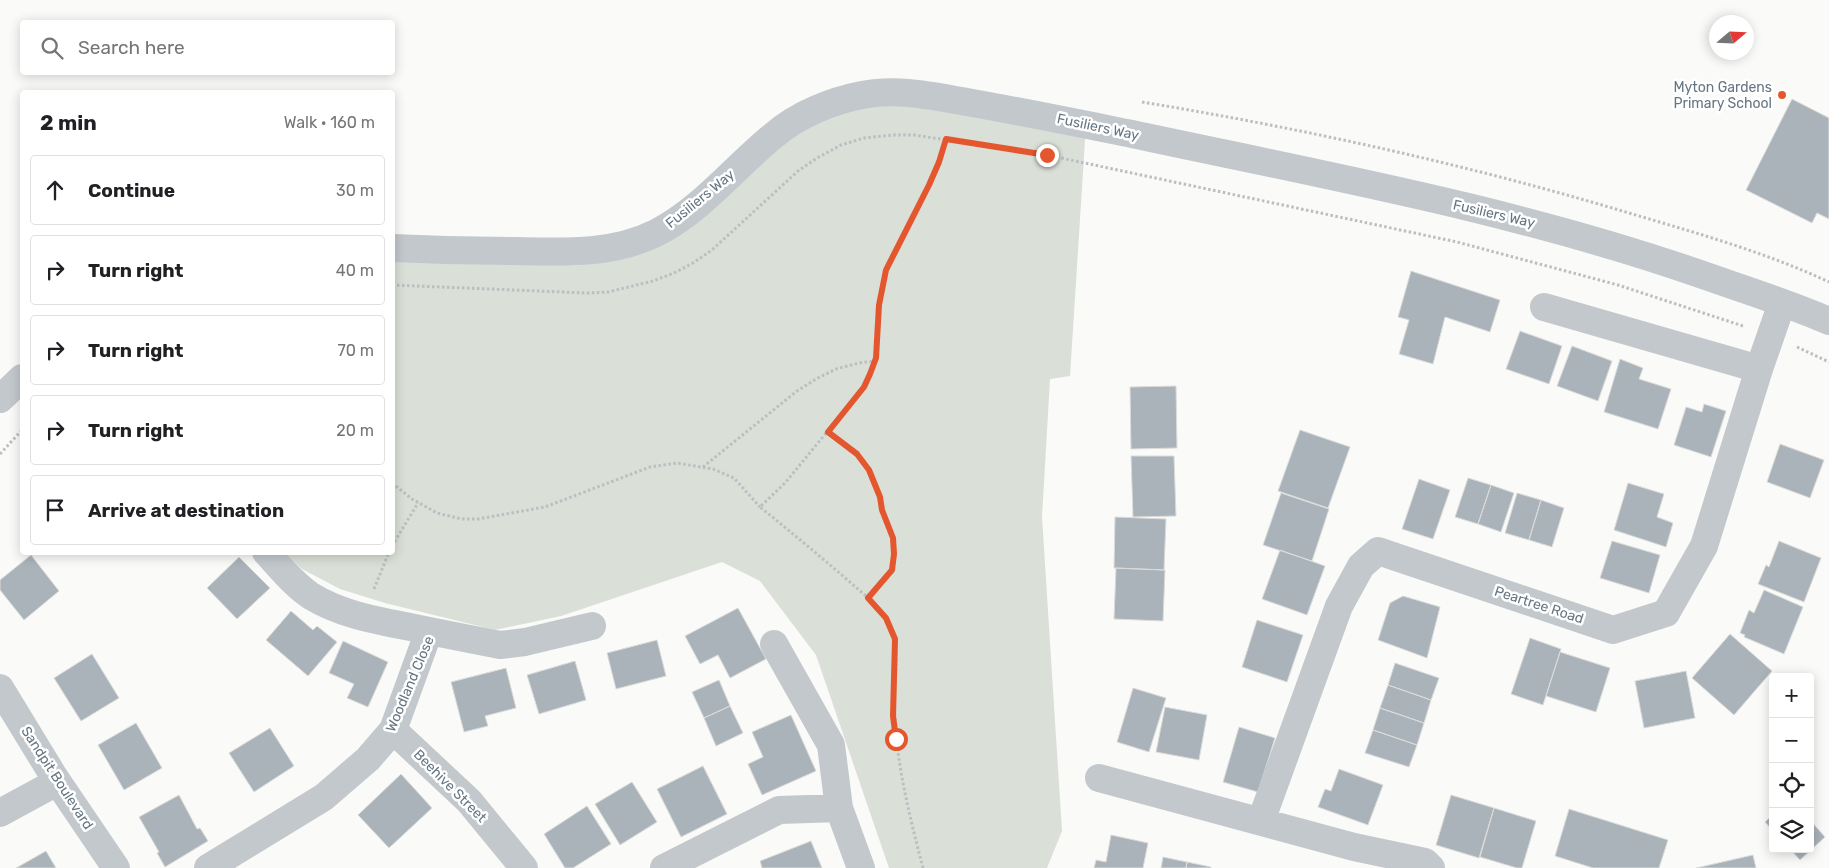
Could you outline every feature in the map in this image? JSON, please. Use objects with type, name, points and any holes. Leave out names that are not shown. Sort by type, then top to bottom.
[{"type":"street","name":"Fusiliers Way","points":[[395,248],[575,252],[618,246],[657,233],[690,211],[773,135],[792,122],[819,109],[857,96],[879,92],[902,92],[1042,116],[1363,183],[1527,221],[1660,260],[1829,321]]},
{"type":"street","name":"Peartree Road","points":[[1262,821],[1339,606],[1361,566],[1378,552],[1613,630],[1666,613],[1704,546],[1759,369],[1782,303]]},
{"type":"street","points":[[1544,307],[1759,369]]},
{"type":"street","points":[[0,399],[20,380]]},
{"type":"street","points":[[269,555],[288,576],[310,595],[341,611],[429,631]]},
{"type":"street","name":"Woodland Close","points":[[208,868],[324,798],[368,760],[393,730],[429,631],[500,645],[524,642],[592,626]]},
{"type":"street","points":[[774,644],[831,746],[839,808],[860,866]]},
{"type":"street","name":"Sandpit Boulevard","points":[[0,688],[57,782],[116,868]]},
{"type":"street","name":"Beehive Street","points":[[393,730],[469,801],[524,868]]},
{"type":"street","points":[[1099,778],[1354,847],[1425,862],[1431,868]]},
{"type":"street","points":[[0,813],[57,782]]},
{"type":"street","points":[[664,868],[779,810],[839,808]]},
{"type":"path","points":[[395,285],[587,294],[608,292],[638,285],[674,273],[712,250],[798,171],[817,158],[841,145],[864,138],[892,134],[946,139],[1047,155],[1457,242],[1618,285],[1748,328]]},
{"type":"path","points":[[760,507],[785,483],[864,387],[875,362],[878,342],[879,305],[886,270],[929,185],[946,139]]},
{"type":"path","points":[[1792,345],[1829,362]]},
{"type":"path","points":[[703,467],[797,391],[816,379],[836,369],[859,363],[875,362]]},
{"type":"path","points":[[0,454],[20,432]]},
{"type":"path","points":[[828,432],[857,454],[869,470],[893,538],[892,570],[868,598]]},
{"type":"path","points":[[395,485],[426,508],[449,517],[462,519],[495,517],[545,508],[650,467],[678,463],[713,469],[734,478],[760,507],[868,598],[886,618],[895,639],[893,716],[899,762],[923,868]]},
{"type":"path","points":[[395,541],[418,503]]},
{"type":"path","points":[[371,619],[377,579],[388,555]]},
{"type":"shaded area","points":[[857,96],[1086,125],[1070,376],[1050,379],[1042,517],[1062,831],[1047,868],[889,868],[816,655],[760,581],[722,562],[561,616],[495,630],[385,603],[340,589],[302,569],[287,555],[395,555],[395,248],[618,246],[721,184]]},
{"type":"building","name":"Myton Gardens Primary School","points":[[1792,99],[1829,118],[1829,219],[1817,213],[1812,223],[1746,190]]},
{"type":"building","points":[[1411,271],[1500,300],[1490,332],[1445,317],[1433,364],[1399,354],[1409,320],[1398,317]]},
{"type":"building","points":[[1520,331],[1562,346],[1549,384],[1506,369]]},
{"type":"building","points":[[1572,346],[1612,361],[1598,401],[1557,386]]},
{"type":"building","points":[[1620,359],[1643,368],[1639,379],[1671,389],[1658,429],[1604,412]]},
{"type":"building","points":[[1176,386],[1177,448],[1131,449],[1130,387]]},
{"type":"building","points":[[1704,404],[1726,411],[1711,457],[1674,445],[1686,407],[1702,412]]},
{"type":"building","points":[[1300,430],[1350,447],[1328,508],[1278,491]]},
{"type":"building","points":[[1780,444],[1824,460],[1810,498],[1767,482]]},
{"type":"building","points":[[1131,456],[1174,456],[1176,516],[1133,517]]},
{"type":"building","points":[[1468,478],[1491,485],[1478,524],[1455,517]]},
{"type":"building","points":[[1419,479],[1450,490],[1433,539],[1402,529]]},
{"type":"building","points":[[1628,483],[1664,494],[1657,517],[1673,523],[1666,547],[1614,530]]},
{"type":"building","points":[[1491,485],[1514,493],[1501,532],[1478,524]]},
{"type":"building","points":[[1281,493],[1329,509],[1312,561],[1263,545]]},
{"type":"building","points":[[1517,493],[1541,500],[1529,540],[1505,533]]},
{"type":"building","points":[[1541,500],[1564,508],[1552,547],[1529,540]]},
{"type":"building","points":[[1115,517],[1166,519],[1164,570],[1114,568]]},
{"type":"building","points":[[1612,541],[1660,555],[1649,593],[1600,578]]},
{"type":"building","points":[[1779,541],[1821,558],[1804,602],[1758,584],[1766,565],[1769,567]]},
{"type":"building","points":[[1280,550],[1325,566],[1307,615],[1262,599]]},
{"type":"building","points":[[31,555],[59,591],[24,620],[0,590],[0,580]]},
{"type":"building","points":[[239,557],[270,588],[237,619],[207,588]]},
{"type":"building","points":[[1116,568],[1165,570],[1163,621],[1114,619]]},
{"type":"building","points":[[1764,590],[1803,607],[1784,654],[1744,637],[1745,635],[1740,633],[1749,610],[1754,613]]},
{"type":"building","points":[[1403,596],[1440,607],[1427,658],[1378,640],[1390,603]]},
{"type":"building","points":[[738,608],[766,659],[730,678],[718,655],[700,664],[685,636]]},
{"type":"building","points":[[291,611],[313,630],[317,626],[337,642],[308,676],[266,640]]},
{"type":"building","points":[[1257,620],[1303,635],[1287,682],[1242,667]]},
{"type":"building","points":[[1730,634],[1772,671],[1734,715],[1692,678]]},
{"type":"building","points":[[1530,638],[1561,649],[1543,705],[1511,694]]},
{"type":"building","points":[[657,640],[666,676],[616,689],[607,653]]},
{"type":"building","points":[[343,641],[388,662],[368,707],[347,698],[354,684],[329,673]]},
{"type":"building","points":[[1560,652],[1610,668],[1596,712],[1546,696]]},
{"type":"building","points":[[92,654],[119,698],[81,721],[54,678]]},
{"type":"building","points":[[575,661],[586,700],[539,714],[527,675]]},
{"type":"building","points":[[1395,663],[1439,678],[1431,700],[1388,685]]},
{"type":"building","points":[[506,668],[516,708],[485,716],[488,726],[464,732],[451,682]]},
{"type":"building","points":[[1686,671],[1695,718],[1644,728],[1635,681]]},
{"type":"building","points":[[719,680],[730,706],[704,718],[692,692]]},
{"type":"building","points":[[1388,685],[1431,700],[1424,723],[1380,708]]},
{"type":"building","points":[[1133,688],[1166,698],[1149,752],[1117,742]]},
{"type":"building","points":[[730,706],[743,733],[716,746],[704,718]]},
{"type":"building","points":[[1165,707],[1207,715],[1199,760],[1156,752]]},
{"type":"building","points":[[1380,708],[1424,723],[1417,745],[1373,730]]},
{"type":"building","points":[[791,715],[816,771],[762,795],[748,764],[763,757],[752,732]]},
{"type":"building","points":[[136,723],[162,768],[124,790],[98,745]]},
{"type":"building","points":[[1239,727],[1275,738],[1258,792],[1223,782]]},
{"type":"building","points":[[270,728],[294,766],[254,792],[229,753]]},
{"type":"building","points":[[1373,730],[1417,745],[1409,767],[1365,753]]},
{"type":"building","points":[[703,766],[727,814],[681,837],[657,789]]},
{"type":"building","points":[[1339,769],[1383,785],[1368,825],[1318,807],[1325,789],[1331,791]]},
{"type":"building","points":[[401,774],[432,808],[389,848],[358,815]]},
{"type":"building","points":[[632,782],[657,822],[620,845],[595,804]]},
{"type":"building","points":[[179,795],[197,829],[200,828],[208,841],[165,867],[157,853],[159,852],[139,817]]},
{"type":"building","points":[[1451,795],[1494,808],[1479,858],[1436,845]]},
{"type":"building","points":[[587,806],[611,844],[573,868],[565,868],[544,834]]},
{"type":"building","points":[[1494,808],[1536,821],[1522,868],[1480,857]]},
{"type":"building","points":[[1569,809],[1668,840],[1659,868],[1593,868],[1555,856]]},
{"type":"building","points":[[1769,818],[1769,826],[1765,822]]},
{"type":"building","points":[[1814,825],[1825,837],[1814,847]]},
{"type":"building","points":[[1111,835],[1148,843],[1143,868],[1094,868],[1096,860],[1106,862]]},
{"type":"building","points":[[811,841],[822,868],[762,868],[760,861]]},
{"type":"building","points":[[46,851],[56,868],[16,868]]},
{"type":"building","points":[[1794,853],[1808,853],[1800,860]]},
{"type":"building","points":[[1753,855],[1756,868],[1696,868]]},
{"type":"building","points":[[1163,857],[1187,862],[1186,868],[1161,868]]},
{"type":"building","points":[[1187,862],[1211,867],[1211,868],[1186,868]]},
{"type":"place","name":"Myton Gardens Primary School","points":[[1782,95]]},
{"type":"route","points":[[896,739],[893,716],[896,662],[895,639],[886,618],[868,598],[892,570],[893,538],[882,510],[875,482],[869,470],[857,454],[828,432],[864,387],[870,374],[876,358],[879,305],[886,270],[929,185],[946,139],[1047,155]]}]
